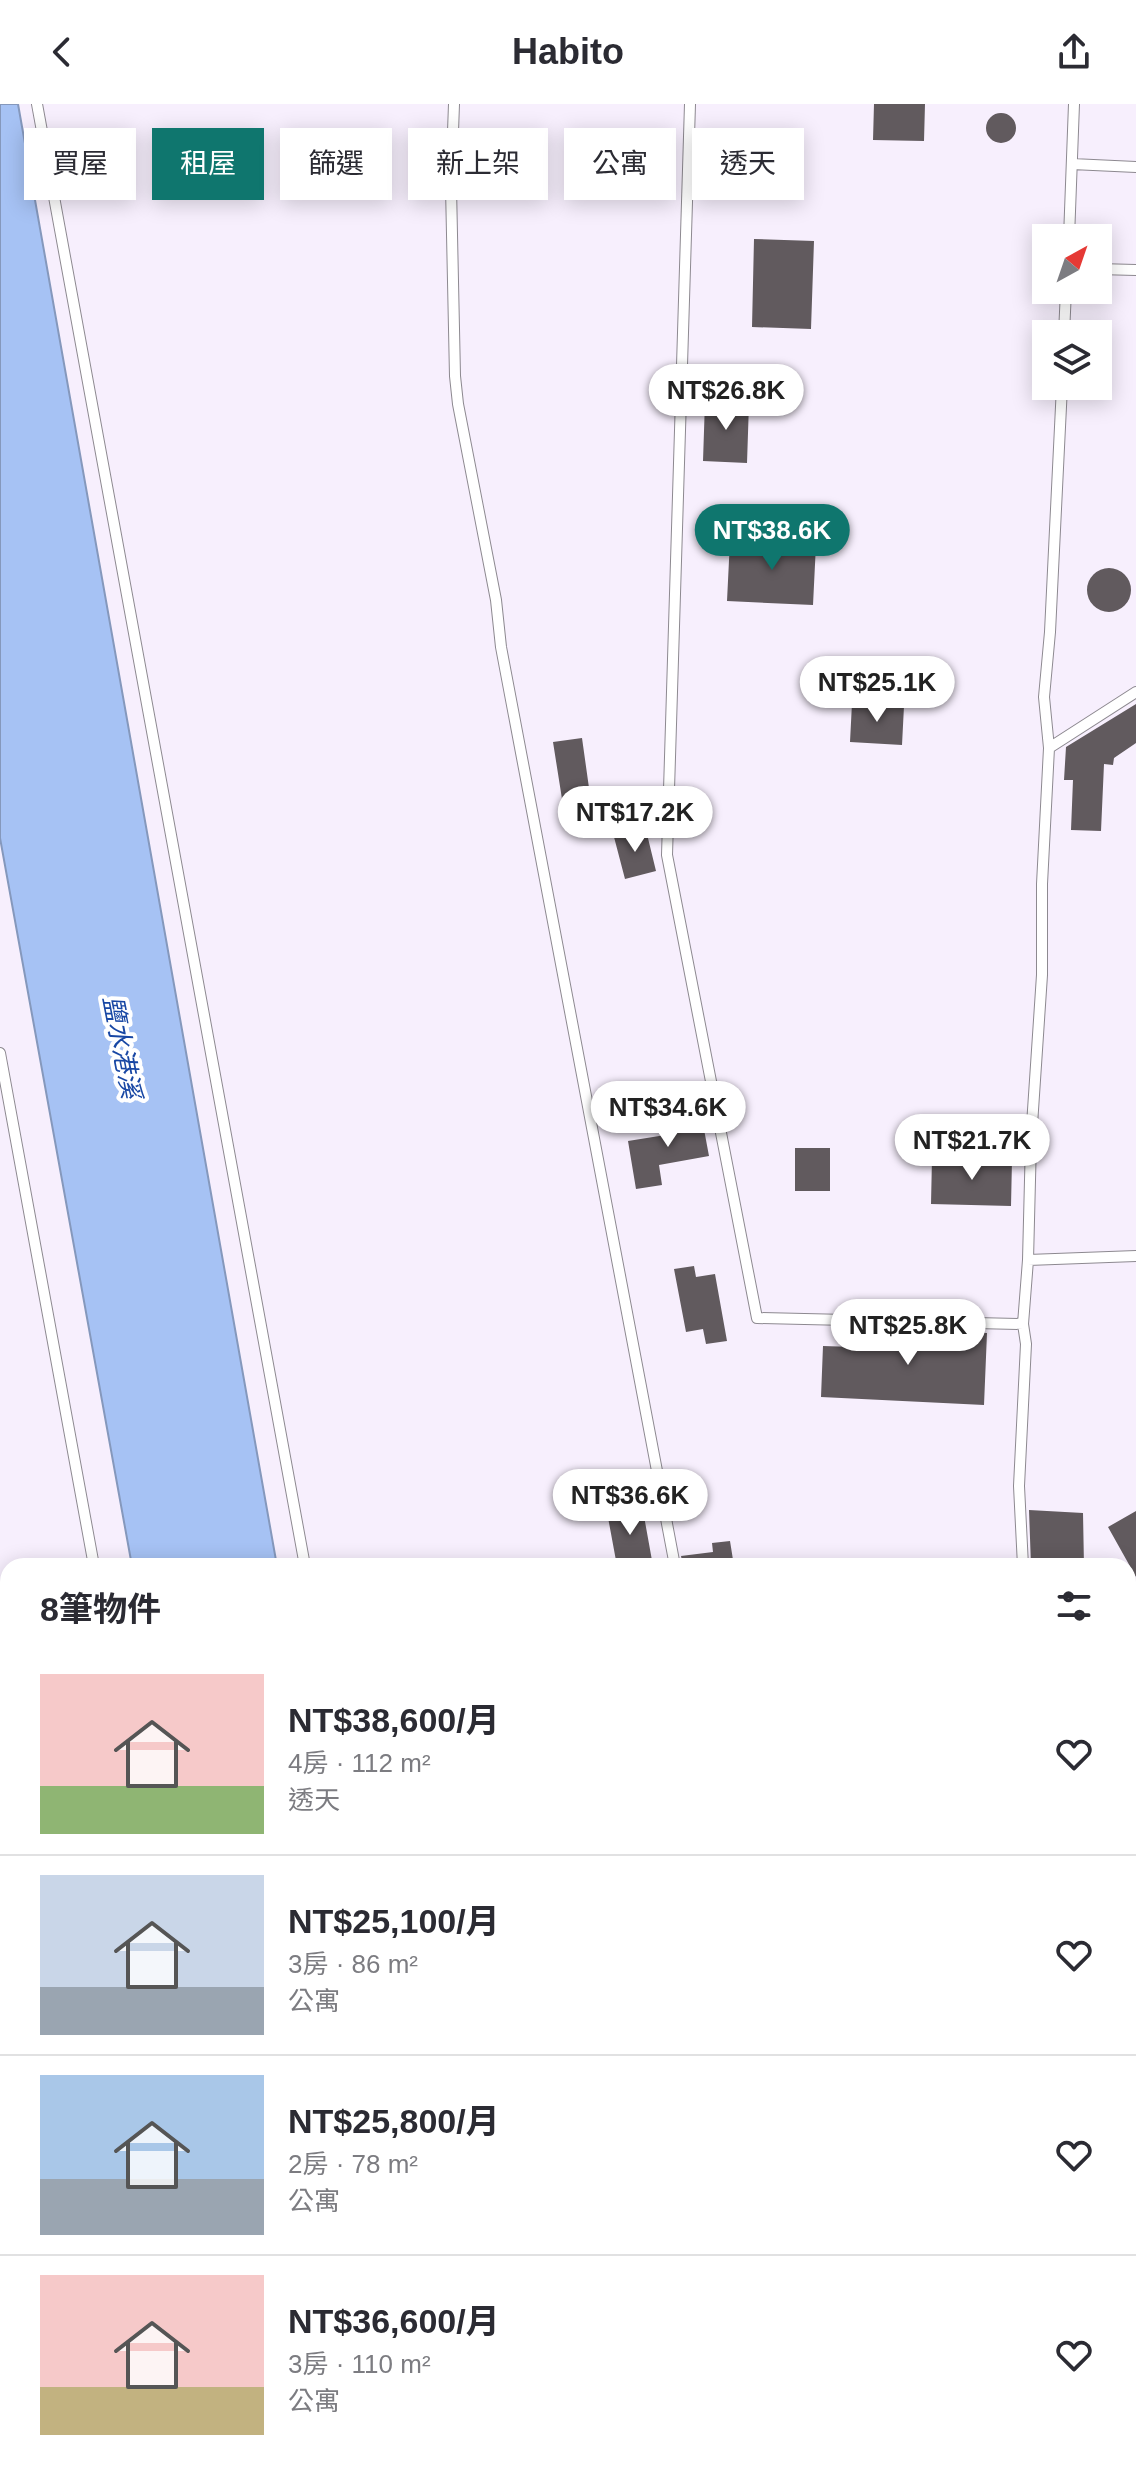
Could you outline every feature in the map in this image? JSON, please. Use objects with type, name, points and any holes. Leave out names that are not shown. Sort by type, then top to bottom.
[{"type":"lane","points":[[37,104],[304,1558]]},
{"type":"lane","points":[[454,104],[451,187],[458,404],[673,1558]]},
{"type":"lane","points":[[690,104],[667,855],[757,1318],[1023,1324]]},
{"type":"lane","points":[[1070,224],[1074,104]]},
{"type":"lane","points":[[1072,164],[1136,167]]},
{"type":"lane","points":[[1112,269],[1136,270]]},
{"type":"lane","points":[[1023,1558],[1019,1486],[1026,1344],[1023,1324],[1042,975],[1042,884],[1049,748],[1044,697],[1061,400]]},
{"type":"lane","points":[[1049,748],[1136,692]]},
{"type":"lane","points":[[0,1053],[93,1558]]},
{"type":"lane","points":[[1028,1260],[1136,1256]]},
{"type":"shaded area","points":[[0,104],[1136,104],[1136,1558],[0,1558]]},
{"type":"water","name":"鹽水港溪","points":[[0,104],[18,104],[24,138],[24,200],[35,200],[276,1558],[131,1558],[0,838]]},
{"type":"building","points":[[874,104],[925,104],[924,141],[873,140]]},
{"type":"building","points":[[1001,113],[1007,114],[1015,122],[1015,134],[1007,142],[1001,143],[995,142],[987,134],[986,128],[987,122],[995,114]]},
{"type":"building","points":[[754,239],[814,241],[811,329],[752,327]]},
{"type":"building","points":[[705,401],[749,403],[747,463],[703,461]]},
{"type":"building","points":[[730,540],[816,544],[813,605],[727,601]]},
{"type":"building","points":[[1109,568],[1124,575],[1131,590],[1124,605],[1109,612],[1094,605],[1087,590],[1094,575]]},
{"type":"building","points":[[852,703],[904,706],[902,745],[850,742]]},
{"type":"building","points":[[1136,704],[1136,743],[1114,758],[1113,765],[1104,764],[1101,831],[1071,830],[1073,780],[1064,780],[1066,747]]},
{"type":"building","points":[[582,738],[590,795],[562,799],[553,742]]},
{"type":"building","points":[[646,830],[656,871],[625,879],[614,837]]},
{"type":"building","points":[[700,1108],[709,1156],[659,1165],[662,1185],[636,1189],[628,1141],[678,1133],[674,1112]]},
{"type":"building","points":[[795,1148],[830,1148],[830,1191],[795,1191]]},
{"type":"building","points":[[932,1158],[1012,1160],[1011,1206],[931,1204]]},
{"type":"building","points":[[694,1266],[696,1277],[715,1274],[727,1341],[706,1344],[703,1329],[686,1332],[674,1269]]},
{"type":"building","points":[[855,1328],[987,1333],[984,1405],[821,1397],[823,1346],[854,1347]]},
{"type":"building","points":[[642,1505],[652,1558],[616,1558],[607,1512]]},
{"type":"building","points":[[1029,1510],[1083,1513],[1084,1558],[1031,1558]]},
{"type":"building","points":[[1136,1511],[1136,1558],[1125,1558],[1108,1527]]},
{"type":"building","points":[[730,1541],[733,1558],[681,1558],[713,1552],[712,1543]]}]
